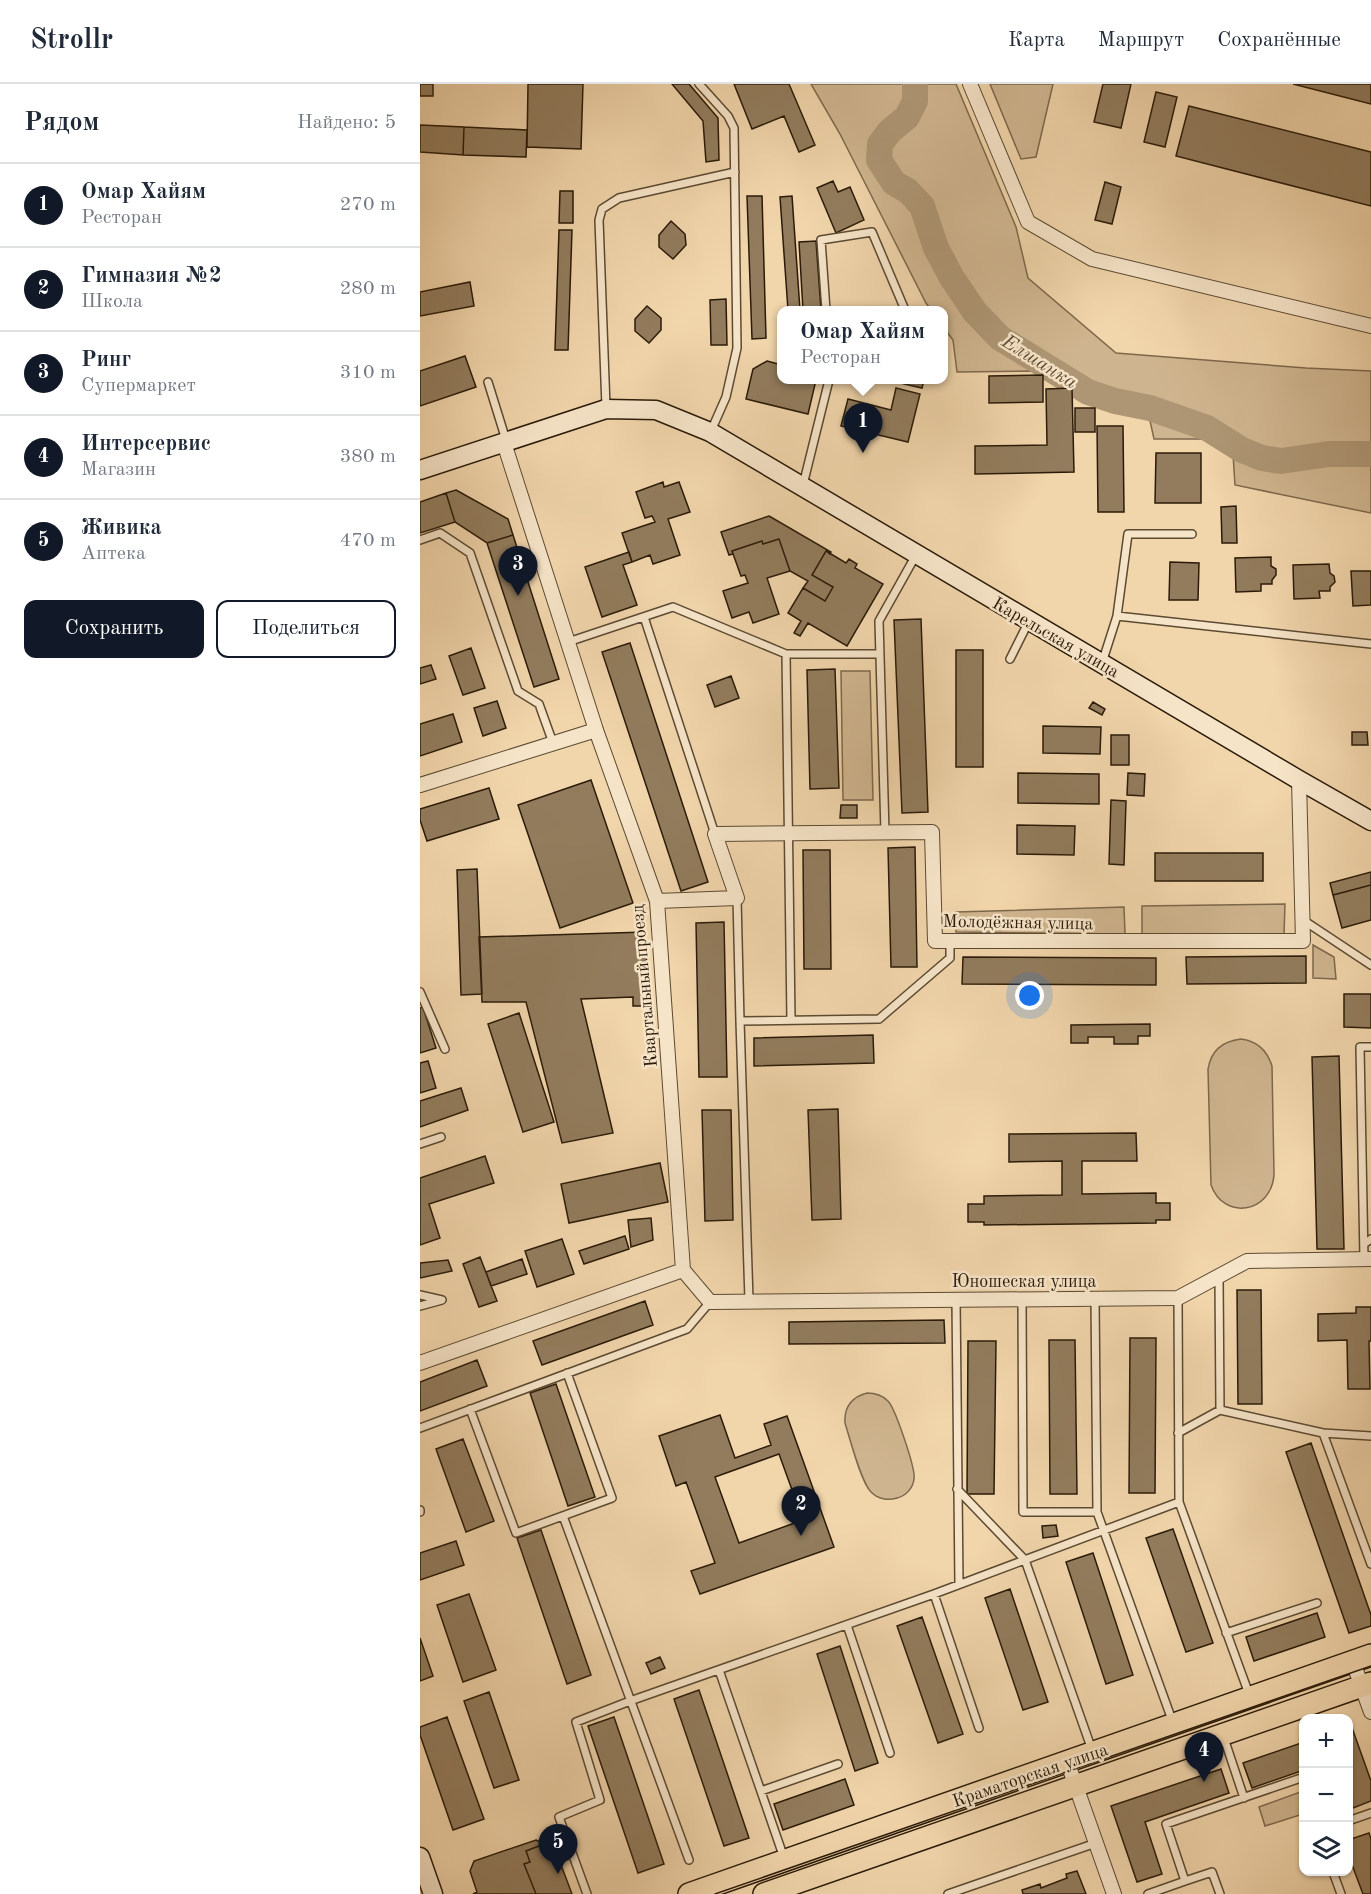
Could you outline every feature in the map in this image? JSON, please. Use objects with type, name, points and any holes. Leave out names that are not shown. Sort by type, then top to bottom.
[{"type":"main road","name":"Краматорская улица","points":[[689,1894],[1362,1658]]},
{"type":"main road","name":"Краматорская улица","points":[[765,1894],[802,1884],[1366,1685]]},
{"type":"street","points":[[970,84],[1028,222],[1092,260],[1371,326]]},
{"type":"street","name":"Карельская улица","points":[[420,470],[606,409],[656,410],[710,432],[742,450],[916,555],[1371,821]]},
{"type":"street","name":"Квартальный проезд","points":[[505,442],[596,730],[657,901],[683,1270]]},
{"type":"street","points":[[420,785],[596,730]]},
{"type":"street","name":"Молодёжная улица","points":[[715,834],[932,832],[934,941],[1303,941],[1299,780]]},
{"type":"street","points":[[657,901],[737,898],[715,834]]},
{"type":"street","name":"Юношеская улица","points":[[710,1302],[1178,1298],[1247,1261],[1367,1259]]},
{"type":"street","points":[[420,1363],[683,1270],[710,1302]]},
{"type":"street","points":[[1362,1658],[1371,1712]]},
{"type":"street","points":[[1250,1698],[1258,1723]]},
{"type":"street","points":[[1214,1710],[1223,1735]]},
{"type":"street","points":[[1174,1724],[1183,1749]]},
{"type":"street","points":[[1093,1752],[1103,1776]]},
{"type":"street","points":[[1067,1761],[1114,1894]]},
{"type":"street","points":[[420,1857],[433,1894]]},
{"type":"street","points":[[790,1858],[802,1884]]},
{"type":"lane","points":[[699,84],[728,116],[734,128],[737,348],[726,397],[710,432]]},
{"type":"lane","points":[[606,409],[599,220],[602,209],[619,198],[735,172]]},
{"type":"lane","points":[[826,306],[821,240],[872,232],[903,306]]},
{"type":"lane","points":[[488,382],[505,442]]},
{"type":"lane","points":[[803,487],[828,384]]},
{"type":"lane","points":[[420,540],[440,533],[470,553],[518,691],[539,704],[553,743]]},
{"type":"lane","points":[[1102,664],[1117,616],[1128,534],[1191,534]]},
{"type":"lane","points":[[885,832],[879,621],[916,555]]},
{"type":"lane","points":[[568,642],[674,607],[786,654],[880,654]]},
{"type":"lane","points":[[1117,616],[1371,645]]},
{"type":"lane","points":[[644,617],[715,834]]},
{"type":"lane","points":[[1010,659],[1029,621]]},
{"type":"lane","points":[[786,654],[791,1020]]},
{"type":"lane","points":[[737,898],[749,1300]]},
{"type":"lane","points":[[1302,920],[1371,965]]},
{"type":"lane","points":[[740,1021],[879,1019],[950,958],[950,942]]},
{"type":"lane","points":[[420,992],[445,1049]]},
{"type":"lane","points":[[1367,1259],[1364,1244],[1360,1047],[1371,1047]]},
{"type":"lane","points":[[420,1144],[441,1137]]},
{"type":"lane","points":[[1364,1244],[1371,1239]]},
{"type":"lane","points":[[1218,1276],[1220,1410]]},
{"type":"lane","points":[[420,1295],[442,1300],[420,1306]]},
{"type":"lane","points":[[1095,1298],[1097,1512],[1174,1724]]},
{"type":"lane","points":[[1178,1298],[1179,1502],[1250,1698]]},
{"type":"lane","points":[[956,1299],[959,1584]]},
{"type":"lane","points":[[1022,1299],[1023,1512],[1097,1512]]},
{"type":"lane","points":[[420,1428],[687,1329],[710,1302]]},
{"type":"lane","points":[[470,1409],[516,1533],[612,1498],[567,1373]]},
{"type":"lane","points":[[1178,1433],[1220,1410],[1323,1432],[1371,1436]]},
{"type":"lane","points":[[1323,1432],[1371,1564]]},
{"type":"lane","points":[[957,1489],[1025,1560],[1093,1752]]},
{"type":"lane","points":[[587,1894],[559,1817],[600,1800],[576,1722],[933,1594],[1179,1502]]},
{"type":"lane","points":[[563,1516],[689,1860]]},
{"type":"lane","points":[[933,1594],[979,1728]]},
{"type":"lane","points":[[1226,1633],[1317,1603]]},
{"type":"lane","points":[[847,1625],[890,1753]]},
{"type":"lane","points":[[719,1670],[761,1791],[790,1858]]},
{"type":"lane","points":[[1223,1735],[1244,1798]]},
{"type":"lane","points":[[761,1791],[838,1764]]},
{"type":"lane","points":[[1185,1881],[1166,1824],[1299,1779]]},
{"type":"lane","points":[[1353,1819],[1371,1813]]},
{"type":"lane","points":[[948,1894],[1096,1843]]},
{"type":"lane","points":[[1148,1894],[1212,1872],[1220,1894]]},
{"type":"lane","points":[[1334,1876],[1341,1894]]},
{"type":"shaded area","points":[[811,84],[956,84],[1016,227],[1028,278],[1116,353],[1371,371],[1371,513],[1235,485],[1232,439],[1154,439],[1145,398],[1043,371],[957,372],[953,340],[948,333],[948,306],[928,306],[926,303],[840,134]]},
{"type":"shaded area","points":[[990,84],[1053,84],[1036,157],[1021,159]]},
{"type":"shaded area","points":[[841,671],[870,671],[873,800],[843,800]]},
{"type":"shaded area","points":[[1285,904],[1284,935],[1142,936],[1142,906]]},
{"type":"shaded area","points":[[1124,907],[1125,934],[956,932],[956,912]]},
{"type":"shaded area","points":[[1313,945],[1334,957],[1336,979],[1313,978]]},
{"type":"shaded area","points":[[1241,1039],[1261,1047],[1272,1066],[1274,1175],[1271,1188],[1265,1198],[1246,1208],[1236,1208],[1226,1204],[1217,1196],[1211,1185],[1208,1069],[1212,1057],[1219,1048]]},
{"type":"shaded area","points":[[867,1393],[883,1397],[891,1406],[914,1473],[911,1488],[894,1499],[880,1498],[867,1487],[845,1423],[846,1412],[850,1404],[857,1397]]},
{"type":"shaded area","points":[[1299,1792],[1299,1815],[1265,1826],[1259,1807]]},
{"type":"building","points":[[420,84],[433,84],[433,96],[420,96]]},
{"type":"building","points":[[528,84],[583,84],[581,149],[527,147]]},
{"type":"building","points":[[672,84],[689,84],[718,118],[719,160],[706,162],[703,121]]},
{"type":"building","points":[[734,84],[789,84],[815,145],[799,152],[784,116],[752,129]]},
{"type":"building","points":[[1103,84],[1131,84],[1121,128],[1094,122]]},
{"type":"building","points":[[1293,84],[1371,84],[1371,104]]},
{"type":"building","points":[[1156,92],[1177,97],[1165,147],[1144,142]]},
{"type":"building","points":[[1189,106],[1371,152],[1371,206],[1176,156]]},
{"type":"building","points":[[420,125],[464,127],[463,155],[420,152]]},
{"type":"building","points":[[464,127],[527,130],[526,157],[463,155]]},
{"type":"building","points":[[833,181],[838,192],[850,187],[864,220],[836,233],[817,188]]},
{"type":"building","points":[[1105,182],[1121,187],[1112,224],[1095,220]]},
{"type":"building","points":[[560,191],[573,191],[573,223],[559,223]]},
{"type":"building","points":[[747,196],[762,196],[766,338],[752,339]]},
{"type":"building","points":[[792,196],[800,306],[788,306],[780,197]]},
{"type":"building","points":[[671,221],[685,234],[686,245],[673,259],[659,247],[659,235]]},
{"type":"building","points":[[559,230],[572,230],[568,350],[555,350]]},
{"type":"building","points":[[816,241],[821,306],[803,306],[799,242]]},
{"type":"building","points":[[470,282],[474,306],[420,316],[420,292]]},
{"type":"building","points":[[726,299],[727,345],[711,345],[710,300]]},
{"type":"building","points":[[647,306],[661,318],[661,330],[649,343],[635,331],[635,319]]},
{"type":"building","points":[[465,356],[476,387],[420,406],[420,371]]},
{"type":"building","points":[[767,361],[777,364],[777,384],[815,384],[808,414],[746,399],[753,369]]},
{"type":"building","points":[[1043,375],[1043,402],[989,403],[989,376]]},
{"type":"building","points":[[904,384],[923,384],[922,388]]},
{"type":"building","points":[[896,388],[920,394],[908,442],[841,426],[848,399],[891,410]]},
{"type":"building","points":[[1072,388],[1074,472],[975,474],[975,446],[1047,445],[1046,389]]},
{"type":"building","points":[[1075,408],[1095,408],[1095,432],[1075,432]]},
{"type":"building","points":[[1097,426],[1123,426],[1124,512],[1098,512]]},
{"type":"building","points":[[1156,453],[1201,453],[1201,503],[1155,503]]},
{"type":"building","points":[[663,482],[664,487],[679,482],[690,512],[668,519],[680,555],[653,564],[650,555],[632,562],[622,533],[655,522],[652,516],[645,518],[636,492]]},
{"type":"building","points":[[456,490],[508,519],[513,535],[487,543],[455,522],[446,493]]},
{"type":"building","points":[[446,493],[455,522],[420,533],[420,502]]},
{"type":"building","points":[[1236,506],[1237,543],[1222,543],[1221,507]]},
{"type":"building","points":[[769,516],[831,552],[830,554],[826,551],[812,575],[833,587],[825,601],[803,588],[808,581],[790,571],[779,539],[763,544],[762,541],[732,551],[733,554],[729,555],[721,532]]},
{"type":"building","points":[[513,535],[559,679],[534,687],[487,543]]},
{"type":"building","points":[[779,539],[790,571],[767,578],[779,614],[753,623],[749,612],[732,618],[723,591],[748,583],[745,575],[741,576],[732,551],[762,541],[763,544]]},
{"type":"building","points":[[826,551],[846,563],[849,559],[857,564],[855,568],[883,584],[847,646],[808,623],[800,636],[794,633],[801,621],[788,613],[803,588],[825,601],[833,587],[812,575]]},
{"type":"building","points":[[629,552],[632,562],[623,565],[637,605],[602,617],[585,567]]},
{"type":"building","points":[[1271,557],[1271,566],[1276,569],[1272,584],[1261,584],[1261,591],[1236,592],[1235,558]]},
{"type":"building","points":[[1170,562],[1199,563],[1198,600],[1169,600]]},
{"type":"building","points":[[1329,564],[1330,573],[1334,576],[1335,582],[1330,587],[1330,591],[1319,591],[1320,598],[1294,599],[1293,565]]},
{"type":"building","points":[[1351,571],[1371,571],[1371,605],[1353,606]]},
{"type":"building","points":[[921,619],[928,812],[902,813],[894,620]]},
{"type":"building","points":[[630,643],[708,882],[681,891],[602,652]]},
{"type":"building","points":[[471,648],[485,688],[463,695],[449,656]]},
{"type":"building","points":[[956,650],[983,650],[983,767],[956,767]]},
{"type":"building","points":[[431,665],[436,679],[420,684],[420,668]]},
{"type":"building","points":[[835,669],[839,788],[810,789],[807,670]]},
{"type":"building","points":[[731,676],[739,698],[715,707],[707,685]]},
{"type":"building","points":[[497,701],[506,728],[483,736],[474,708]]},
{"type":"building","points":[[1093,702],[1105,709],[1102,715],[1089,708]]},
{"type":"building","points":[[453,714],[462,742],[420,756],[420,724]]},
{"type":"building","points":[[1043,726],[1101,727],[1100,754],[1043,753]]},
{"type":"building","points":[[1352,732],[1367,732],[1368,745],[1352,745]]},
{"type":"building","points":[[1111,735],[1129,735],[1129,765],[1111,765]]},
{"type":"building","points":[[1018,773],[1099,774],[1099,804],[1018,803]]},
{"type":"building","points":[[1128,773],[1145,774],[1144,796],[1127,795]]},
{"type":"building","points":[[591,780],[633,903],[560,928],[518,805]]},
{"type":"building","points":[[489,788],[499,819],[427,841],[420,820],[420,809]]},
{"type":"building","points":[[1111,800],[1126,801],[1124,865],[1109,864]]},
{"type":"building","points":[[841,805],[857,805],[857,818],[840,818]]},
{"type":"building","points":[[1017,825],[1075,826],[1074,855],[1017,854]]},
{"type":"building","points":[[915,847],[917,967],[891,967],[888,848]]},
{"type":"building","points":[[803,850],[830,850],[831,969],[804,969]]},
{"type":"building","points":[[1155,853],[1263,853],[1263,881],[1155,881]]},
{"type":"building","points":[[477,869],[482,994],[461,995],[457,870]]},
{"type":"building","points":[[1371,872],[1371,885],[1333,895],[1330,883]]},
{"type":"building","points":[[1371,885],[1371,920],[1342,928],[1333,895]]},
{"type":"building","points":[[724,922],[727,1077],[699,1077],[696,923]]},
{"type":"building","points":[[645,932],[649,1006],[633,1006],[633,997],[581,999],[613,1133],[562,1143],[526,1002],[482,1002],[479,937]]},
{"type":"building","points":[[1306,956],[1306,983],[1187,984],[1186,957]]},
{"type":"building","points":[[963,957],[1156,958],[1156,985],[962,984]]},
{"type":"building","points":[[1344,994],[1371,994],[1371,1028],[1344,1027]]},
{"type":"building","points":[[423,1007],[436,1048],[420,1053],[420,1008]]},
{"type":"building","points":[[519,1013],[554,1122],[523,1132],[488,1024]]},
{"type":"building","points":[[1150,1024],[1150,1036],[1138,1036],[1138,1044],[1114,1044],[1114,1037],[1088,1037],[1088,1043],[1071,1043],[1071,1025]]},
{"type":"building","points":[[873,1035],[874,1063],[754,1066],[754,1038]]},
{"type":"building","points":[[1339,1056],[1344,1249],[1317,1249],[1312,1057]]},
{"type":"building","points":[[428,1061],[436,1088],[420,1093],[420,1063]]},
{"type":"building","points":[[461,1088],[468,1110],[420,1127],[420,1101]]},
{"type":"building","points":[[838,1109],[841,1219],[812,1220],[808,1110]]},
{"type":"building","points":[[702,1110],[731,1110],[733,1220],[705,1221]]},
{"type":"building","points":[[1136,1133],[1137,1161],[1082,1161],[1082,1194],[1156,1193],[1156,1203],[1170,1203],[1170,1220],[1156,1220],[1156,1223],[984,1225],[984,1222],[968,1222],[968,1204],[984,1204],[984,1196],[1062,1195],[1062,1161],[1009,1162],[1009,1134]]},
{"type":"building","points":[[485,1156],[494,1183],[429,1204],[440,1238],[420,1245],[420,1178]]},
{"type":"building","points":[[660,1163],[668,1202],[569,1223],[561,1184]]},
{"type":"building","points":[[651,1218],[653,1240],[631,1247],[628,1220]]},
{"type":"building","points":[[625,1236],[629,1249],[584,1264],[579,1251]]},
{"type":"building","points":[[562,1239],[574,1274],[537,1287],[525,1251]]},
{"type":"building","points":[[480,1257],[497,1301],[479,1307],[463,1264]]},
{"type":"building","points":[[522,1259],[527,1274],[491,1286],[486,1272]]},
{"type":"building","points":[[448,1260],[452,1271],[420,1278],[420,1263]]},
{"type":"building","points":[[1237,1290],[1261,1290],[1262,1404],[1238,1404]]},
{"type":"building","points":[[645,1301],[653,1325],[542,1365],[533,1341]]},
{"type":"building","points":[[1356,1307],[1371,1307],[1370,1389],[1348,1389],[1347,1340],[1318,1341],[1318,1314],[1356,1313]]},
{"type":"building","points":[[944,1320],[945,1343],[789,1344],[789,1322]]},
{"type":"building","points":[[1130,1338],[1156,1338],[1155,1493],[1129,1493]]},
{"type":"building","points":[[1049,1340],[1075,1340],[1077,1494],[1050,1494]]},
{"type":"building","points":[[968,1341],[996,1341],[994,1494],[967,1494]]},
{"type":"building","points":[[477,1360],[487,1386],[420,1411],[420,1382]]},
{"type":"building","points":[[556,1384],[595,1497],[568,1506],[530,1393]]},
{"type":"building","points":[[720,1415],[735,1458],[771,1445],[764,1424],[787,1416],[834,1547],[700,1594],[691,1571],[715,1563],[686,1482],[676,1486],[659,1436]],"holes":[[[779,1454],[803,1520],[739,1543],[715,1477]]]},
{"type":"building","points":[[463,1439],[494,1521],[466,1532],[436,1449]]},
{"type":"building","points":[[1311,1443],[1371,1615],[1371,1626],[1349,1633],[1286,1452]]},
{"type":"building","points":[[1056,1525],[1058,1536],[1043,1538],[1042,1526]]},
{"type":"building","points":[[1173,1529],[1213,1643],[1186,1652],[1146,1538]]},
{"type":"building","points":[[541,1530],[591,1675],[567,1684],[517,1538]]},
{"type":"building","points":[[456,1541],[464,1565],[420,1580],[420,1553]]},
{"type":"building","points":[[1093,1553],[1133,1675],[1106,1684],[1066,1562]]},
{"type":"building","points":[[1010,1589],[1048,1702],[1023,1710],[985,1598]]},
{"type":"building","points":[[469,1594],[496,1670],[463,1682],[437,1605]]},
{"type":"building","points":[[1317,1613],[1325,1637],[1254,1661],[1246,1637]]},
{"type":"building","points":[[922,1617],[963,1734],[938,1743],[897,1626]]},
{"type":"building","points":[[420,1638],[433,1676],[420,1681]]},
{"type":"building","points":[[840,1646],[878,1763],[855,1771],[817,1654]]},
{"type":"building","points":[[660,1657],[665,1668],[651,1674],[646,1663]]},
{"type":"building","points":[[699,1690],[749,1838],[724,1846],[674,1699]]},
{"type":"building","points":[[489,1692],[519,1780],[494,1788],[464,1701]]},
{"type":"building","points":[[447,1717],[484,1819],[453,1830],[420,1735],[420,1727]]},
{"type":"building","points":[[614,1717],[664,1864],[638,1873],[588,1726]]},
{"type":"building","points":[[1353,1731],[1371,1781],[1371,1801],[1353,1808]]},
{"type":"building","points":[[1299,1744],[1299,1772],[1252,1788],[1243,1763]]},
{"type":"building","points":[[1221,1769],[1229,1793],[1145,1822],[1162,1874],[1137,1882],[1111,1806]]},
{"type":"building","points":[[845,1779],[854,1805],[783,1830],[774,1804]]},
{"type":"building","points":[[1369,1833],[1371,1839],[1371,1894],[1363,1894],[1353,1867],[1353,1838]]},
{"type":"building","points":[[536,1840],[544,1844],[526,1851],[530,1862],[524,1864],[536,1894],[473,1894],[477,1892],[470,1871],[474,1861]]},
{"type":"building","points":[[552,1841],[572,1894],[536,1894],[524,1864],[530,1862],[526,1851]]},
{"type":"building","points":[[1077,1871],[1086,1894],[1023,1894],[1022,1890],[1040,1884],[1041,1888],[1067,1878],[1066,1874]]},
{"type":"waterway","name":"Елшанка","points":[[915,84],[915,101],[907,117],[890,131],[880,144],[879,160],[894,183],[908,191],[922,206],[936,248],[952,278],[975,312],[1000,338],[1088,392],[1115,401],[1150,408],[1207,428],[1242,450],[1262,458],[1281,461],[1329,454],[1371,454]]},
{"type":"tram line","points":[[715,1894],[1371,1666]]},
{"type":"place","name":"Омар Хайям","points":[[863,453]]},
{"type":"place","name":"Ринг","points":[[518,596]]},
{"type":"place","name":"Гимназия №2","points":[[801,1536]]},
{"type":"place","name":"Интерсервис","points":[[1204,1782]]},
{"type":"place","name":"Живика","points":[[558,1874]]}]
